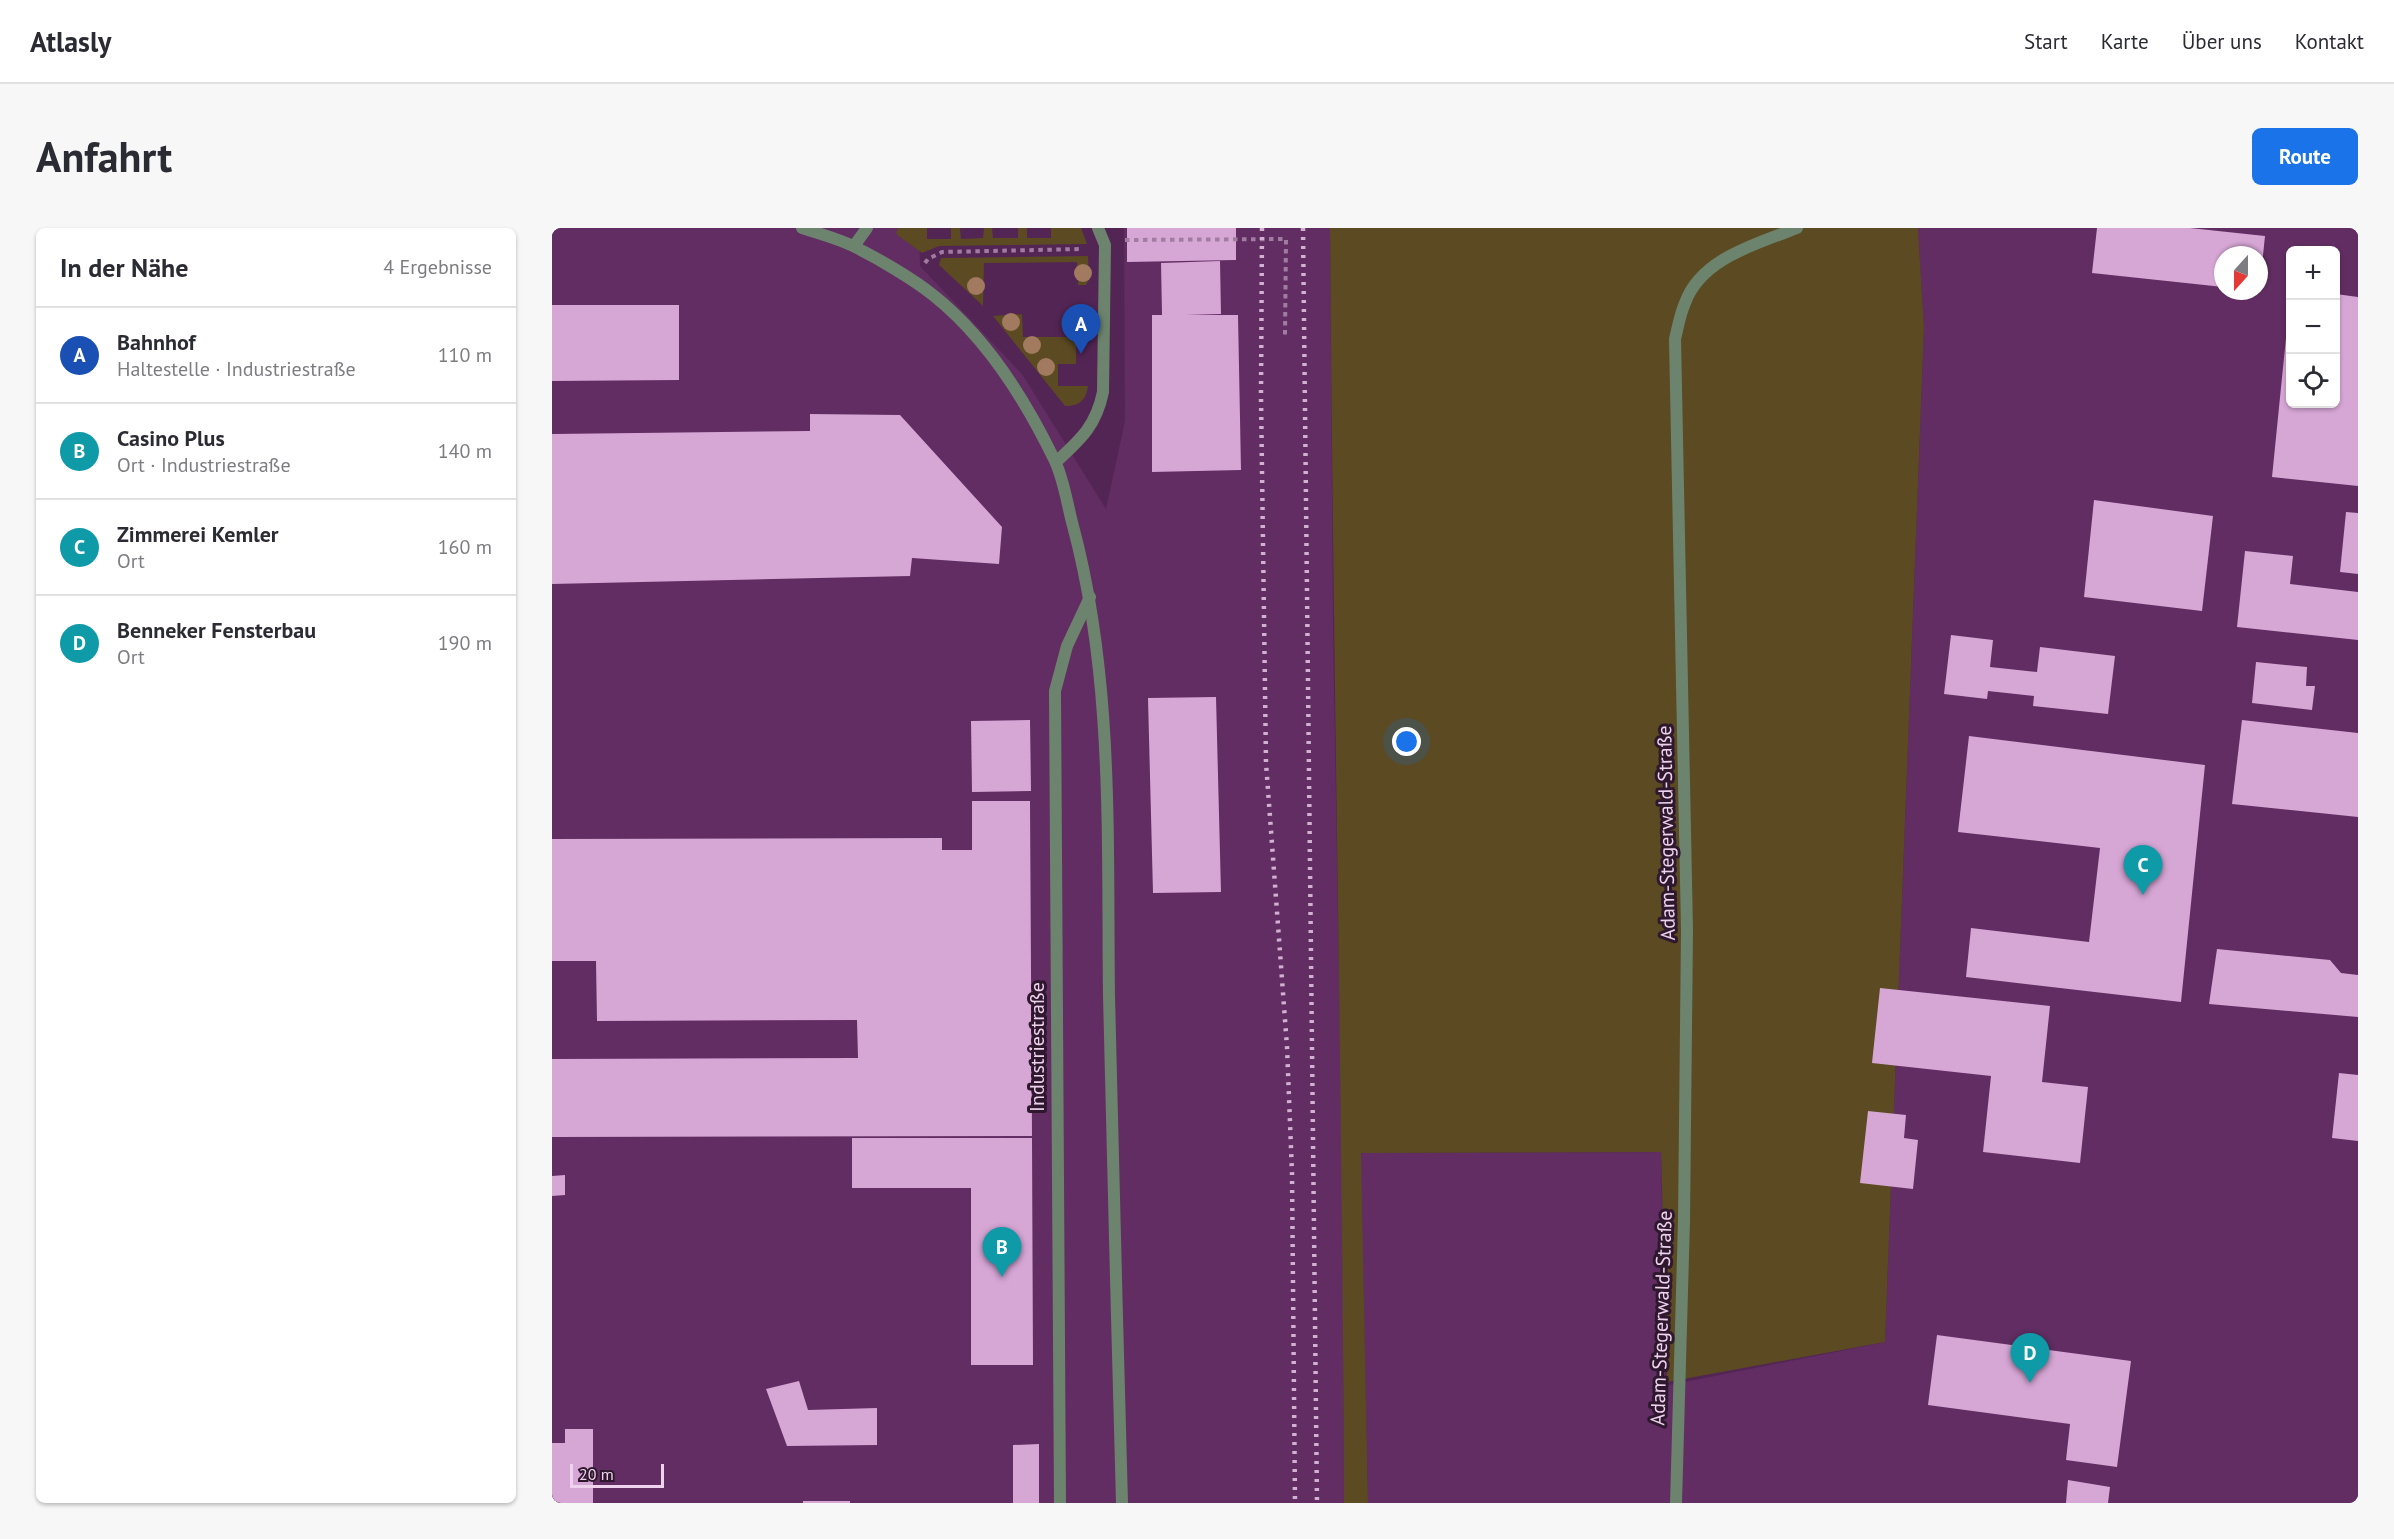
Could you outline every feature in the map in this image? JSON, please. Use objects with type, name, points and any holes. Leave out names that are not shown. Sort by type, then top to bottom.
[{"type":"street","points":[[802,228],[854,246],[933,295],[977,338],[1011,381],[1056,462],[1090,597],[1098,652],[1106,760],[1122,1503]]},
{"type":"street","points":[[854,246],[867,228]]},
{"type":"street","points":[[1056,462],[1085,435],[1099,411],[1103,392],[1105,244],[1098,228]]},
{"type":"street","name":"Adam-Stegerwald-Straße","points":[[1676,1503],[1684,1221],[1688,930],[1675,339],[1685,301],[1706,270],[1742,250],[1797,228]]},
{"type":"street","name":"Industriestraße","points":[[1060,1503],[1055,692],[1068,646],[1090,597]]},
{"type":"path","points":[[912,282],[928,259],[942,252],[1083,249],[1124,240],[1286,239],[1285,335]]},
{"type":"shaded area","points":[[552,228],[919,228],[920,266],[1022,374],[1106,509],[1125,421],[1124,228],[1330,228],[1333,626],[1342,1153],[1344,1503],[552,1503]]},
{"type":"shaded area","points":[[898,228],[927,228],[927,239],[951,239],[951,228],[960,228],[961,239],[983,238],[984,228],[992,228],[993,238],[1018,238],[1018,228],[1027,228],[1027,238],[1051,238],[1051,228],[1081,228],[1087,244],[939,246],[922,253],[896,234]]},
{"type":"shaded area","points":[[1330,228],[1918,228],[1924,327],[1885,1342],[1667,1382],[1661,1152],[1361,1153],[1368,1503],[1344,1503]]},
{"type":"shaded area","points":[[1918,228],[2358,228],[2358,1503],[1368,1503],[1360,1153],[1661,1152],[1665,1386],[1885,1342],[1924,327]]},
{"type":"shaded area","points":[[1088,256],[1089,280],[1086,285],[1078,285],[1077,262],[984,263],[983,306],[939,265],[941,258]]},
{"type":"shaded area","points":[[1022,314],[1023,337],[1068,337],[1068,314],[1076,314],[1076,364],[1058,364],[1058,386],[1088,386],[1081,402],[1065,406],[993,316]]},
{"type":"building","points":[[1127,228],[1236,228],[1236,260],[1127,262]]},
{"type":"building","points":[[2097,228],[2190,228],[2265,236],[2264,246],[2214,246],[2214,286],[2092,273]]},
{"type":"building","points":[[1220,261],[1221,314],[1186,315],[1238,315],[1241,470],[1152,472],[1152,315],[1162,315],[1161,263]]},
{"type":"building","points":[[2340,295],[2358,297],[2358,486],[2272,477],[2286,338],[2286,408],[2340,408]]},
{"type":"building","points":[[552,305],[679,305],[679,380],[552,381]]},
{"type":"building","points":[[810,414],[900,415],[1002,527],[999,564],[912,558],[910,576],[552,584],[552,434],[810,431]]},
{"type":"building","points":[[2094,500],[2213,516],[2202,611],[2084,597]]},
{"type":"building","points":[[2346,512],[2358,513],[2358,574],[2340,572]]},
{"type":"building","points":[[2245,551],[2293,556],[2290,584],[2358,592],[2358,640],[2237,627]]},
{"type":"building","points":[[1951,635],[1993,640],[1990,667],[2037,672],[2040,647],[2115,656],[2108,714],[2033,706],[2034,696],[1988,691],[1987,699],[1944,694]]},
{"type":"building","points":[[2256,662],[2307,667],[2306,686],[2315,686],[2312,710],[2252,703]]},
{"type":"building","points":[[1216,697],[1221,892],[1153,893],[1148,698]]},
{"type":"building","points":[[1030,720],[1031,791],[972,792],[971,721]]},
{"type":"building","points":[[2242,720],[2358,733],[2358,817],[2232,804]]},
{"type":"building","points":[[1969,736],[2205,765],[2181,1002],[1966,977],[1971,928],[2089,942],[2100,848],[1958,832]]},
{"type":"building","points":[[972,801],[1030,801],[1032,1136],[552,1137],[552,1059],[858,1058],[857,1020],[597,1021],[596,961],[552,961],[552,839],[942,838],[942,850],[972,850]]},
{"type":"building","points":[[2217,949],[2330,960],[2341,973],[2358,975],[2358,1017],[2209,1004]]},
{"type":"building","points":[[1880,988],[2050,1006],[2042,1082],[2088,1087],[2080,1163],[1983,1152],[1991,1076],[1872,1063]]},
{"type":"building","points":[[2339,1073],[2358,1075],[2358,1141],[2332,1138]]},
{"type":"building","points":[[1868,1111],[1906,1115],[1904,1138],[1918,1140],[1913,1189],[1860,1183]]},
{"type":"building","points":[[852,1138],[1032,1138],[1033,1365],[971,1365],[971,1188],[852,1188]]},
{"type":"building","points":[[565,1175],[565,1195],[552,1196],[552,1176]]},
{"type":"building","points":[[1937,1335],[2131,1361],[2117,1467],[2066,1460],[2070,1424],[1928,1405]]},
{"type":"building","points":[[799,1381],[808,1410],[877,1408],[877,1445],[787,1446],[766,1389]]},
{"type":"building","points":[[565,1429],[593,1429],[593,1503],[552,1503],[552,1443],[565,1443]]},
{"type":"building","points":[[1039,1444],[1039,1503],[1013,1503],[1013,1445]]},
{"type":"building","points":[[2068,1480],[2110,1487],[2108,1503],[2066,1503]]},
{"type":"building","points":[[803,1501],[850,1501],[850,1503],[803,1503]]},
{"type":"railway","points":[[1262,228],[1261,396],[1266,763],[1287,1047],[1292,1173],[1295,1503]]},
{"type":"railway","points":[[1303,228],[1317,1503]]},
{"type":"place","name":"Bahnhof","points":[[1081,354]]},
{"type":"place","name":"Zimmerei Kemler","points":[[2143,895]]},
{"type":"place","name":"Casino Plus","points":[[1002,1277]]},
{"type":"place","name":"Benneker Fensterbau","points":[[2030,1383]]}]
